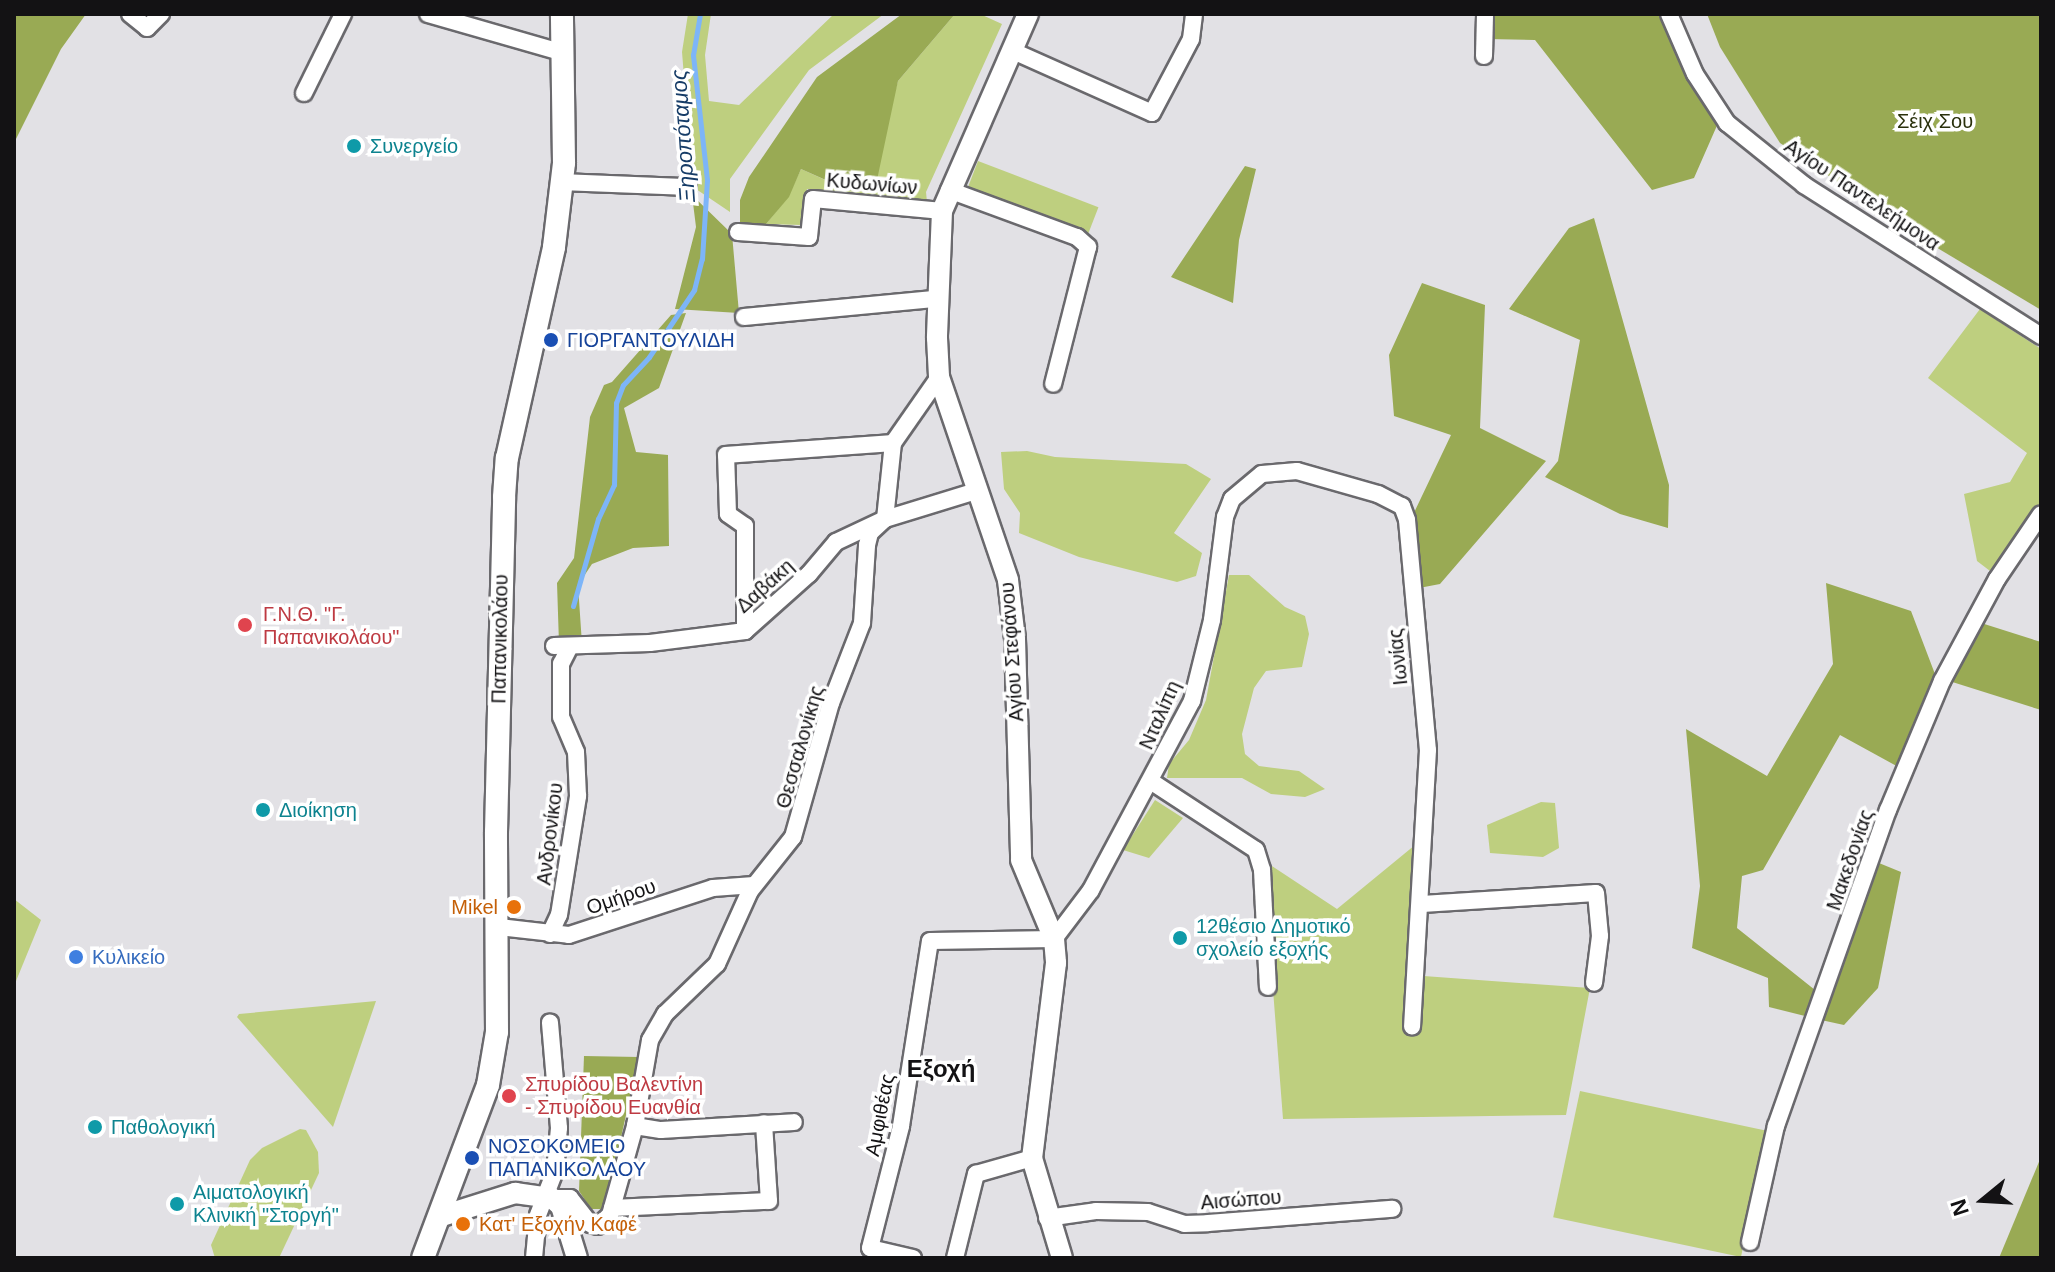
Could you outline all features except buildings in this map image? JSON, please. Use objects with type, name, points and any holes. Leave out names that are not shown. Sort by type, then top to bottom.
[{"type":"main road","name":"Παπανικολάου","points":[[423,1258],[442,1216],[488,1085],[499,1012],[496,832],[507,458],[545,298],[562,182],[562,14]]},
{"type":"street","points":[[130,14],[147,28],[161,14]]},
{"type":"street","points":[[304,93],[343,14]]},
{"type":"street","points":[[428,14],[564,53]]},
{"type":"street","name":"Αγίου Στεφάνου","points":[[1028,14],[942,211],[936,299],[939,377],[1008,580],[1015,639],[1021,860],[1054,939],[1053,1000],[1032,1158],[1047,1218],[1062,1258]]},
{"type":"street","points":[[1013,51],[1152,113],[1191,39],[1194,14]]},
{"type":"street","points":[[1484,56],[1485,14]]},
{"type":"street","name":"Αγίου Παντελεήμονα","points":[[1669,14],[1695,74],[1727,123],[1804,185],[2041,336]]},
{"type":"street","points":[[562,182],[688,187]]},
{"type":"street","points":[[949,190],[1077,237],[1088,247],[1053,384]]},
{"type":"street","name":"Κυδωνίων","points":[[738,232],[809,237],[813,199],[942,211]]},
{"type":"street","points":[[744,317],[936,299]]},
{"type":"street","name":"Θεσσαλονίκης","points":[[612,1208],[635,1126],[650,1040],[665,1014],[717,964],[754,885],[775,865],[801,819],[831,703],[862,623],[870,533],[885,519],[893,443],[939,377]]},
{"type":"street","points":[[745,631],[745,526],[728,514],[726,455],[893,443]]},
{"type":"street","name":"Ιωνίας","points":[[1245,485],[1262,474],[1297,471],[1378,494],[1402,506],[1408,528],[1428,750],[1422,904],[1412,1027]]},
{"type":"street","name":"Νταλίπη","points":[[1054,939],[1091,890],[1152,782],[1192,701],[1212,620],[1225,517],[1245,485]]},
{"type":"street","name":"Δαβάκη","points":[[562,646],[745,631],[809,574],[836,542],[885,519],[979,490]]},
{"type":"street","name":"Μακεδονίας","points":[[1750,1242],[1776,1126],[1888,810],[1942,681],[1997,579],[2041,514]]},
{"type":"street","name":"Ανδρονίκου","points":[[550,934],[559,915],[578,796],[576,752],[564,730],[560,695],[562,646]]},
{"type":"street","points":[[1152,782],[1256,850],[1262,870],[1268,987]]},
{"type":"street","name":"Ομήρου","points":[[499,927],[550,934],[580,932],[713,888],[754,885]]},
{"type":"street","points":[[1422,904],[1596,893],[1600,936],[1594,983]]},
{"type":"street","name":"Αμφιθέας","points":[[913,1258],[870,1248],[901,1126],[930,941],[1054,939]]},
{"type":"street","points":[[534,1258],[555,1171],[559,1128],[550,1022]]},
{"type":"street","points":[[635,1126],[661,1130],[794,1122]]},
{"type":"street","points":[[442,1216],[515,1193],[570,1198],[590,1224],[598,1226],[612,1208],[769,1201],[764,1123]]},
{"type":"street","points":[[955,1258],[976,1174],[1032,1158]]},
{"type":"street","points":[[548,1197],[561,1206],[577,1258]]},
{"type":"street","name":"Αισώπου","points":[[1047,1218],[1096,1211],[1148,1212],[1184,1224],[1392,1209]]},
{"type":"green space","points":[[14,14],[86,14],[61,49],[14,143]]},
{"type":"green space","points":[[688,14],[711,14],[705,55],[709,101],[739,105],[834,14],[884,14],[809,70],[730,179],[730,212],[693,187],[682,52]]},
{"type":"green space","points":[[902,14],[955,14],[898,81],[877,180],[855,193],[801,169],[789,197],[766,224],[740,227],[740,200],[749,177],[817,77]]},
{"type":"green space","points":[[955,14],[980,14],[1002,24],[926,192],[927,202],[807,189],[801,225],[766,224],[788,197],[801,169],[854,193],[886,124],[898,81]]},
{"type":"green space","points":[[1488,14],[1661,14],[1719,121],[1694,178],[1652,190],[1535,40],[1487,39]]},
{"type":"green space","name":"Σέιχ Σου","points":[[1707,14],[2041,14],[2041,310],[1919,237],[1780,143],[1720,47]]},
{"type":"green space","points":[[978,161],[1098,207],[1088,233],[968,187]]},
{"type":"green space","points":[[1245,166],[1256,169],[1239,240],[1233,303],[1171,277]]},
{"type":"green space","points":[[692,195],[732,234],[739,313],[675,309],[696,227]]},
{"type":"green space","points":[[1594,218],[1669,485],[1668,528],[1620,514],[1545,477],[1558,461],[1580,340],[1509,309],[1569,228]]},
{"type":"green space","points":[[1422,283],[1485,305],[1480,428],[1546,461],[1440,584],[1419,588],[1411,519],[1451,435],[1394,416],[1389,355]]},
{"type":"green space","points":[[1980,309],[2041,349],[2041,501],[1994,574],[1977,561],[1964,494],[2010,482],[2027,453],[1928,378]]},
{"type":"green space","points":[[686,313],[659,388],[624,408],[636,452],[668,455],[669,546],[633,548],[592,564],[578,585],[582,644],[559,644],[557,583],[574,558],[590,417],[604,385],[612,382],[671,315]]},
{"type":"green space","points":[[1027,451],[1055,457],[1186,464],[1211,479],[1174,533],[1202,553],[1196,576],[1177,582],[1079,557],[1019,533],[1020,513],[1004,489],[1001,452]]},
{"type":"green space","points":[[1229,575],[1249,575],[1285,607],[1305,616],[1309,634],[1302,667],[1266,671],[1254,688],[1242,734],[1245,754],[1259,766],[1299,771],[1325,789],[1305,797],[1271,794],[1242,778],[1167,778],[1169,764],[1189,740],[1206,700]]},
{"type":"green space","points":[[1826,583],[1911,611],[1938,682],[1902,769],[1840,735],[1763,870],[1742,876],[1737,928],[1820,994],[1813,1018],[1769,1007],[1768,978],[1692,948],[1700,886],[1686,729],[1767,776],[1833,664]]},
{"type":"green space","points":[[1978,622],[2041,642],[2041,710],[1946,680]]},
{"type":"green space","points":[[1155,800],[1183,818],[1149,858],[1123,850]]},
{"type":"green space","points":[[1541,802],[1555,803],[1559,848],[1543,857],[1490,853],[1487,825]]},
{"type":"green space","points":[[1415,845],[1410,975],[1590,988],[1566,1115],[1283,1119],[1263,860],[1337,909]]},
{"type":"green space","points":[[1874,861],[1901,872],[1878,988],[1844,1025],[1821,1020]]},
{"type":"green space","points":[[14,899],[41,920],[14,986]]},
{"type":"green space","points":[[376,1001],[333,1127],[237,1017],[239,1014]]},
{"type":"green space","points":[[584,1056],[639,1057],[605,1209],[591,1209],[579,1191]]},
{"type":"green space","points":[[1580,1091],[1768,1131],[1741,1257],[1553,1217]]},
{"type":"green space","points":[[300,1129],[306,1130],[318,1152],[319,1173],[279,1258],[215,1258],[211,1245],[250,1160],[262,1148]]},
{"type":"green space","points":[[2041,1157],[2041,1258],[1999,1258]]},
{"type":"waterway","name":"Ξηροπόταμος","points":[[573,606],[598,519],[614,485],[616,403],[623,385],[649,357],[694,290],[702,259],[707,180],[693,55],[700,14]]},
{"type":"place","name":"Συνεργείο","points":[[354,146]]},
{"type":"place","name":"ΓΙΟΡΓΑΝΤΟΥΛΙΔΗ","points":[[551,340]]},
{"type":"place","name":"Γ.Ν.Θ. \"Γ. Παπανικολάου\"","points":[[245,625]]},
{"type":"place","name":"Διοίκηση","points":[[263,810]]},
{"type":"place","name":"Mikel","points":[[514,907]]},
{"type":"place","name":"12θέσιο Δημοτικό σχολείο εξοχής","points":[[1180,938]]},
{"type":"place","name":"Κυλικείο","points":[[76,957]]},
{"type":"place","name":"Σπυρίδου Βαλεντίνη - Σπυρίδου Ευανθία","points":[[509,1096]]},
{"type":"place","name":"Παθολογική","points":[[95,1127]]},
{"type":"place","name":"ΝΟΣΟΚΟΜΕΙΟ ΠΑΠΑΝΙΚΟΛΑΟΥ","points":[[472,1158]]},
{"type":"place","name":"Αιματολογική Κλινική \"Στοργή\"","points":[[177,1204]]},
{"type":"place","name":"Κατ' Εξοχήν Καφέ","points":[[463,1224]]},
{"type":"district","name":"Εξοχή","points":[[941,1069]]}]
